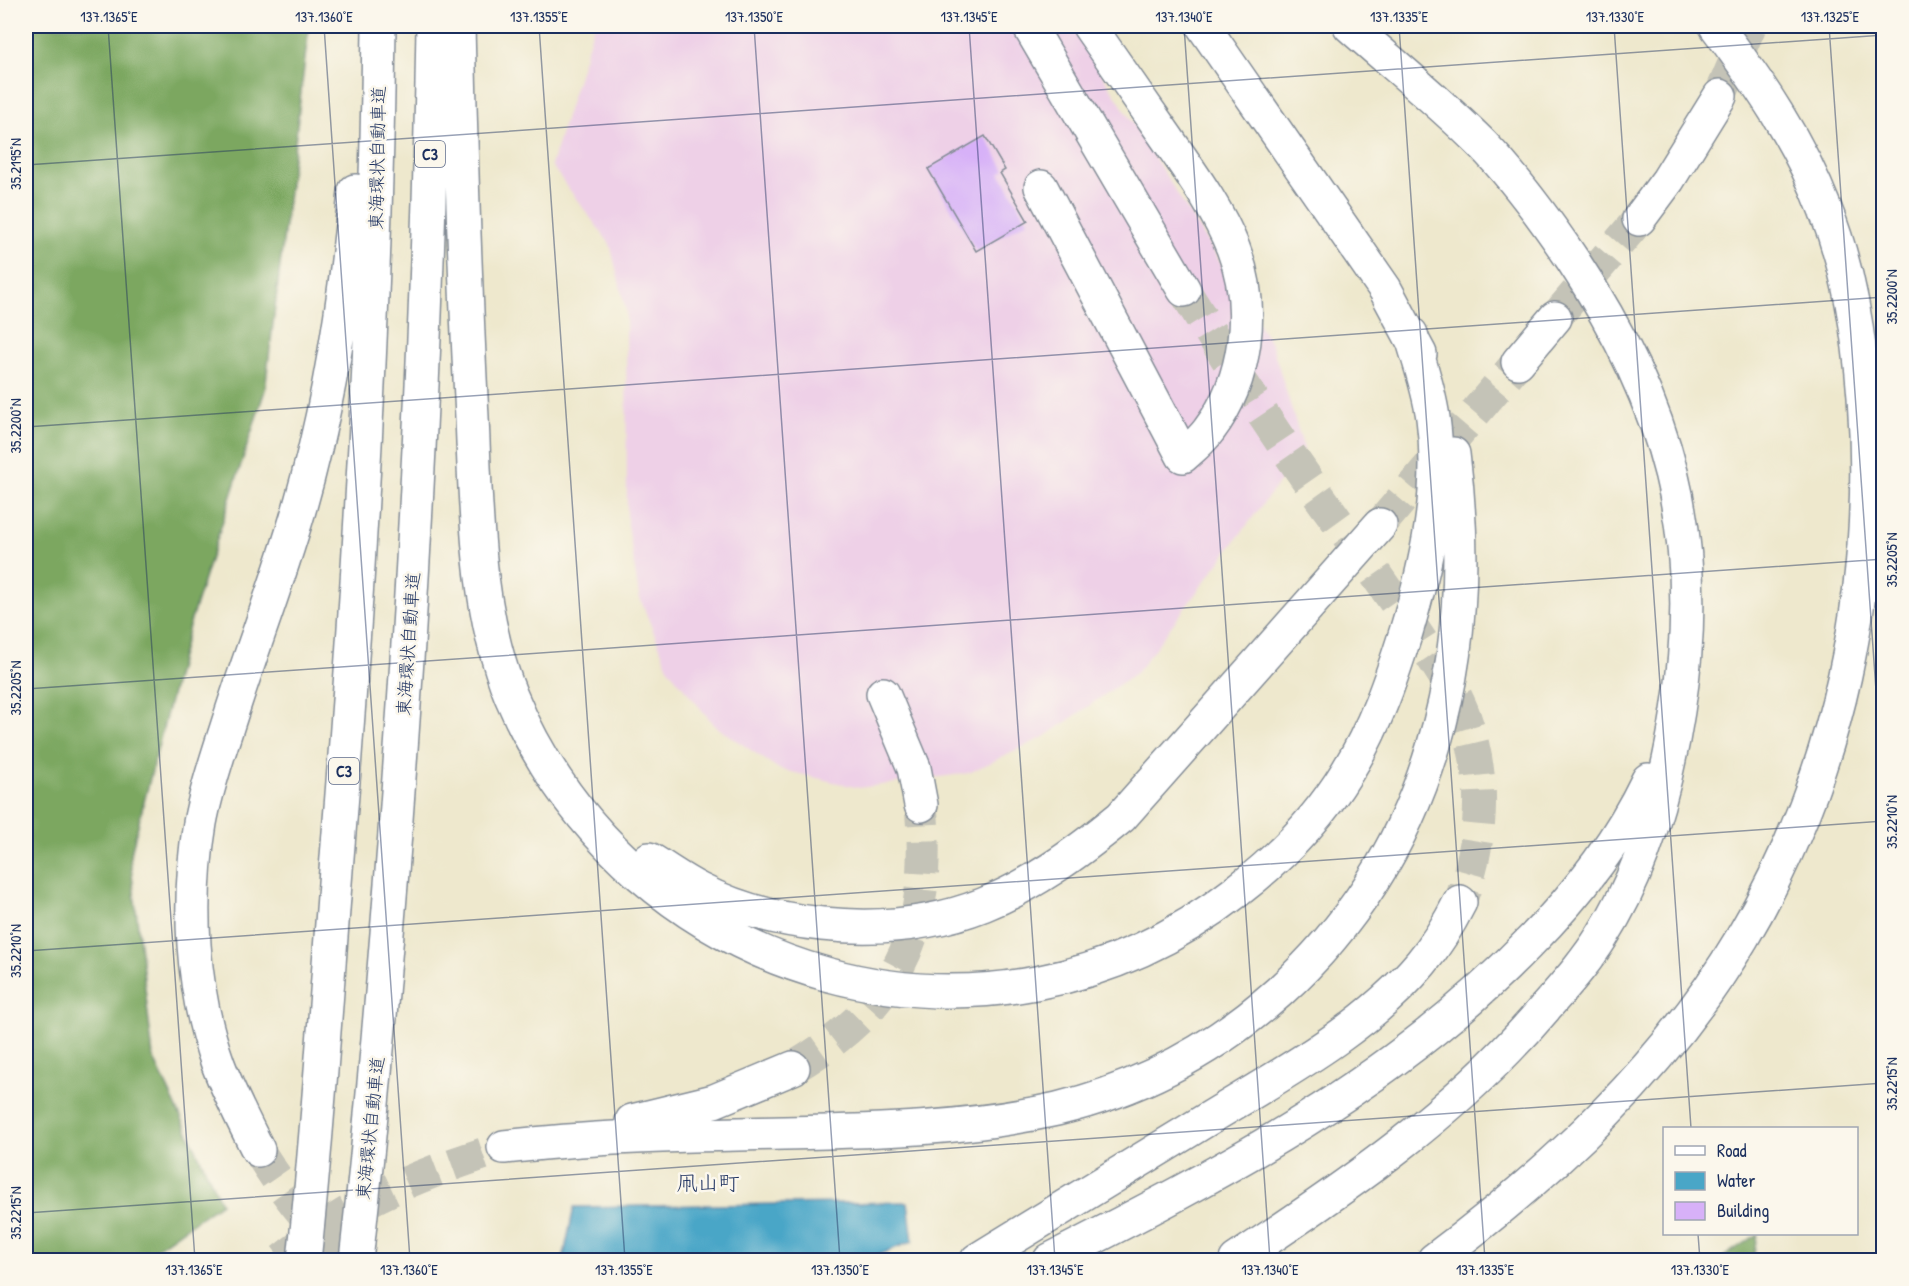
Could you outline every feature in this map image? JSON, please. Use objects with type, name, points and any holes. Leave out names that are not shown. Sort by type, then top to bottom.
[{"type":"main road","points":[[258,1150],[218,1063],[205,1017],[194,921],[194,872],[200,821],[213,772],[283,562],[313,461],[327,400],[361,278],[365,26]]},
{"type":"main road","name":"東海環状自動車道","points":[[303,1260],[318,1135],[349,709],[361,278],[379,26]]},
{"type":"main road","name":"東海環状自動車道","points":[[356,1260],[369,1144],[402,734],[427,282],[433,26]]},
{"type":"main road","points":[[458,26],[465,279],[475,490],[488,605],[497,653],[510,693],[528,731],[552,772],[585,818],[641,877],[720,931],[764,954],[811,971],[901,987],[992,989],[1039,983],[1088,971],[1175,935],[1258,875],[1293,842],[1346,774],[1384,698],[1421,577],[1435,492],[1433,416],[1411,334]]},
{"type":"main road","points":[[1029,26],[1184,290]]},
{"type":"main road","points":[[1041,187],[1184,456],[1208,431],[1226,403],[1239,371],[1246,312],[1242,280],[1233,249],[1196,180],[1089,26]]},
{"type":"main road","points":[[794,1068],[714,1101],[671,1113],[504,1147],[627,1136],[863,1131],[930,1127],[995,1120],[1057,1108],[1115,1092],[1169,1068],[1218,1040],[1297,975],[1344,926],[1373,883],[1399,839],[1419,793],[1446,695],[1459,592],[1461,543],[1458,496],[1454,455],[1445,416],[1433,381],[1411,334],[1385,289],[1203,26]]},
{"type":"main road","points":[[1236,1260],[1354,1181],[1435,1119],[1485,1074],[1569,980],[1602,936],[1625,894],[1644,847],[1661,795],[1683,683],[1688,621],[1683,522],[1674,476],[1659,428],[1620,338],[1590,287],[1520,187],[1482,144],[1350,26]]},
{"type":"main road","points":[[1434,1260],[1517,1196],[1583,1138],[1628,1091],[1707,991],[1742,937],[1802,813],[1845,681],[1859,614],[1868,486],[1861,358],[1853,306],[1830,221],[1806,161],[1774,108],[1716,26]]},
{"type":"main road","points":[[1639,219],[1668,180],[1720,96]]},
{"type":"main road","points":[[1518,362],[1555,318]]},
{"type":"main road","points":[[552,772],[634,850],[700,890],[749,910],[803,922],[864,928],[916,924],[977,908],[1023,887],[1075,855],[1121,817],[1380,525]]},
{"type":"main road","points":[[1050,1260],[1191,1188],[1280,1137],[1364,1082],[1462,1007],[1564,907],[1600,862],[1628,821],[1647,781],[1683,683]]},
{"type":"main road","points":[[883,694],[914,768],[921,805]]},
{"type":"main road","points":[[977,1260],[1264,1084],[1362,1017],[1395,990],[1421,964],[1444,933],[1460,902]]},
{"type":"shaded area","points":[[594,26],[1072,26],[1272,345],[1304,449],[1137,672],[1046,736],[969,773],[859,788],[779,769],[715,726],[669,670],[639,596],[627,519],[626,311],[610,244],[551,165]]},
{"type":"green space","points":[[26,26],[309,26],[265,390],[189,626],[130,857],[153,1057],[221,1203],[140,1260],[26,1260]]},
{"type":"green space","points":[[1756,1235],[1757,1235],[1753,1260],[1719,1260]]},
{"type":"water","points":[[908,1202],[913,1241],[865,1260],[563,1260],[574,1207]]},
{"type":"building","points":[[985,136],[1005,170],[1000,173],[1028,221],[976,251],[928,169]]},
{"type":"tunnel","points":[[1720,96],[1750,26]]},
{"type":"tunnel","points":[[1555,318],[1639,219]]},
{"type":"tunnel","points":[[1184,290],[1287,451],[1376,575],[1455,694],[1473,747],[1479,792],[1477,836],[1460,902]]},
{"type":"tunnel","points":[[1380,525],[1518,362]]},
{"type":"tunnel","points":[[793,1068],[831,1043],[861,1017],[885,989],[902,959],[914,926],[921,890],[923,849],[921,805]]},
{"type":"tunnel","points":[[282,1260],[334,1221],[374,1198],[438,1170],[504,1147]]},
{"type":"tunnel","points":[[258,1150],[311,1223],[351,1260]]},
{"type":"district","name":"凧山町","points":[[708,1182]]}]
